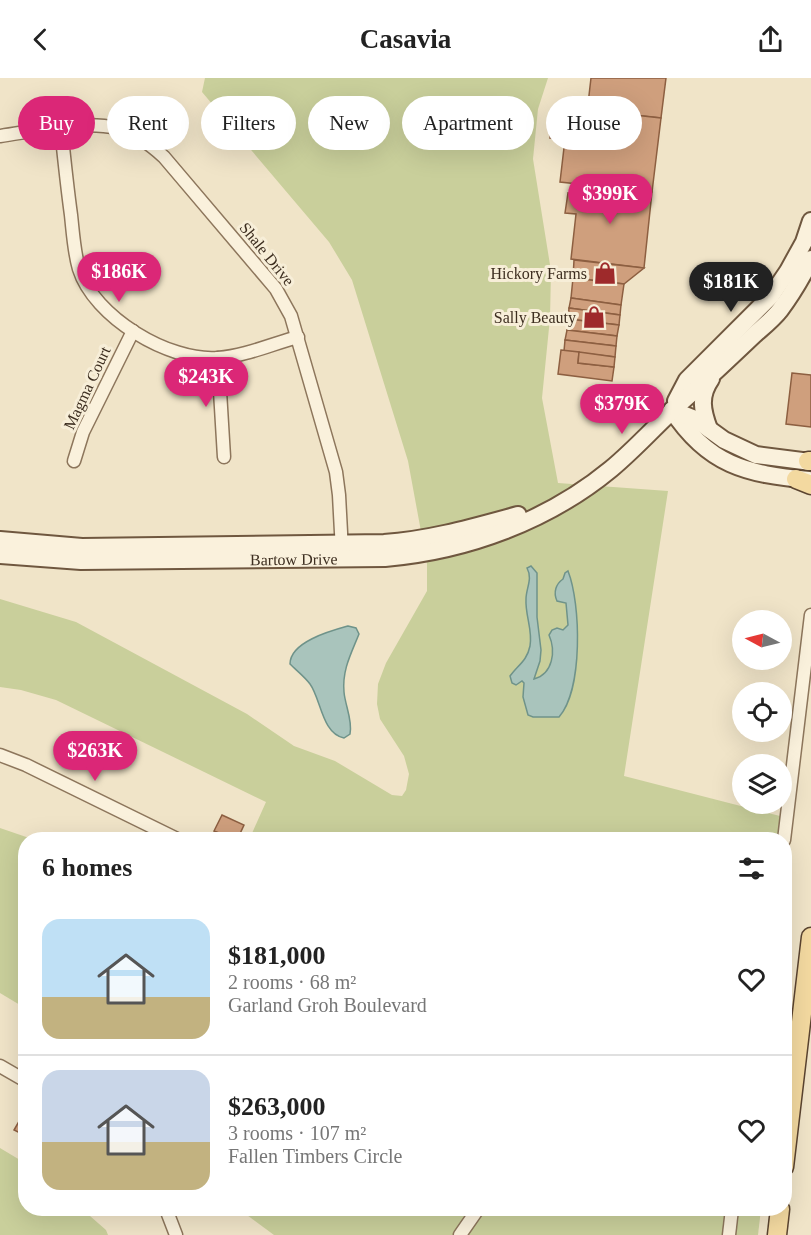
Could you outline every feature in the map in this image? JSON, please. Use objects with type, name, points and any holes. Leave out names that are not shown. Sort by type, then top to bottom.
[{"type":"main road","points":[[792,1099],[811,937]]},
{"type":"main road","points":[[777,1235],[779,1216]]},
{"type":"street","name":"Shale Drive","points":[[95,126],[117,128],[151,145],[164,157],[276,289],[291,316],[298,337],[336,472],[342,551]]},
{"type":"street","name":"Shale Drive","points":[[0,136],[18,134]]},
{"type":"street","points":[[64,150],[79,270],[87,289],[112,317],[133,331],[182,354],[218,358],[241,354],[298,337]]},
{"type":"street","points":[[672,410],[687,380],[771,296],[804,242],[811,221]]},
{"type":"street","name":"Bartow Drive","points":[[0,555],[81,561],[342,551],[413,541],[526,513],[576,495],[618,462],[672,410],[714,375],[779,310],[801,279],[811,259]]},
{"type":"street","name":"Magma Court","points":[[74,461],[83,432],[133,331]]},
{"type":"street","points":[[218,358],[224,457]]},
{"type":"street","points":[[709,429],[703,412],[702,398],[704,389],[714,375]]},
{"type":"street","points":[[672,410],[694,419],[724,440],[756,455],[810,461]]},
{"type":"street","points":[[672,410],[696,441],[729,464],[753,472],[806,481]]},
{"type":"street","name":"Bartow Drive","points":[[0,540],[49,546],[342,551]]},
{"type":"street","points":[[785,832],[811,615]]},
{"type":"street","points":[[0,755],[26,765],[163,832]]},
{"type":"street","points":[[0,1066],[18,1076]]},
{"type":"street","points":[[169,1216],[176,1235]]},
{"type":"street","points":[[460,1235],[473,1216]]},
{"type":"street","points":[[729,1235],[731,1216]]},
{"type":"green space","points":[[205,78],[548,78],[538,109],[534,149],[534,96],[402,96],[402,150],[534,150],[533,159],[551,271],[550,318],[542,398],[558,483],[668,491],[624,776],[732,804],[732,814],[780,816],[779,832],[253,832],[266,802],[56,700],[21,690],[0,687],[0,599],[76,622],[247,714],[294,746],[335,761],[392,795],[402,796],[406,790],[409,774],[404,756],[380,719],[377,704],[378,684],[386,663],[427,591],[427,564],[408,461],[352,280],[329,242],[251,150],[296,150],[296,96],[205,96],[202,92]]},
{"type":"green space","points":[[0,828],[18,834],[18,1004],[0,993]]},
{"type":"green space","points":[[0,1148],[18,1159],[18,1216],[90,1216],[106,1230],[108,1235],[0,1235]]},
{"type":"green space","points":[[248,1216],[760,1216],[758,1235],[274,1235]]},
{"type":"water","points":[[531,566],[537,573],[537,617],[541,650],[534,679],[549,667],[552,648],[549,635],[552,630],[557,628],[563,630],[568,625],[566,603],[557,601],[555,591],[568,571],[572,586],[577,625],[576,668],[567,704],[559,717],[528,715],[523,697],[524,683],[522,681],[516,685],[512,683],[510,676],[524,659],[530,646],[526,599],[529,580],[527,568]]},
{"type":"water","points":[[348,626],[356,628],[359,634],[344,676],[344,692],[351,729],[350,734],[344,738],[331,730],[326,723],[314,690],[290,664],[292,656],[304,644],[322,634]]},
{"type":"building","points":[[591,78],[666,78],[661,118],[642,116],[642,96],[589,96]]},
{"type":"building","points":[[642,116],[661,118],[652,192],[560,182],[564,150],[642,150]]},
{"type":"building","points":[[579,184],[652,192],[644,268],[571,259],[576,214],[565,213],[568,193],[578,195]]},
{"type":"building","name":"Hickory Farms","points":[[574,260],[644,268],[624,284],[573,278]]},
{"type":"building","points":[[573,278],[624,284],[621,305],[571,298]]},
{"type":"building","points":[[571,298],[621,305],[620,315],[569,308]]},
{"type":"building","name":"Sally Beauty","points":[[569,308],[620,315],[619,325],[568,319]]},
{"type":"building","points":[[568,319],[619,325],[617,336],[567,330]]},
{"type":"building","points":[[567,330],[617,336],[616,346],[565,340]]},
{"type":"building","points":[[565,340],[616,346],[615,357],[564,351]]},
{"type":"building","points":[[561,350],[579,352],[578,363],[614,367],[612,381],[558,374]]},
{"type":"building","points":[[579,352],[615,357],[614,367],[578,363]]},
{"type":"building","points":[[792,373],[811,375],[811,427],[786,424]]},
{"type":"building","points":[[222,815],[244,825],[241,832],[214,831]]},
{"type":"place","name":"Hickory Farms","points":[[605,273]]},
{"type":"place","name":"Sally Beauty","points":[[594,317]]}]
